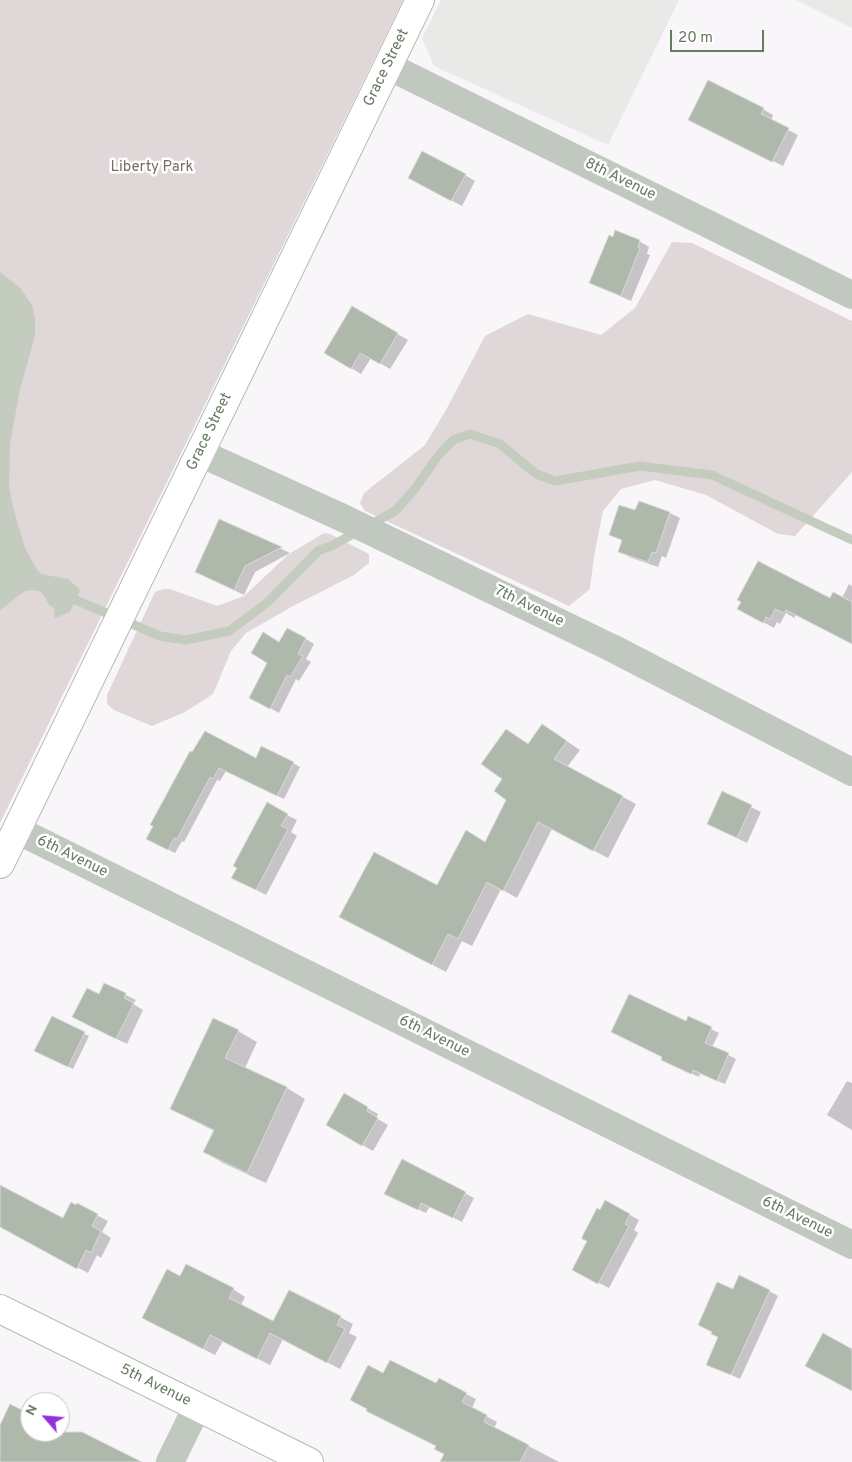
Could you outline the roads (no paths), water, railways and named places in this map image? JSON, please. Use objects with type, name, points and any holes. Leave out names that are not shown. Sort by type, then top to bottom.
[{"type":"street","name":"Grace Street","points":[[0,864],[420,0]]},
{"type":"street","name":"8th Avenue","points":[[388,66],[852,294]]},
{"type":"street","name":"7th Avenue","points":[[200,453],[344,518],[614,649],[852,772]]},
{"type":"street","name":"6th Avenue","points":[[17,830],[852,1245]]},
{"type":"street","name":"5th Avenue","points":[[0,1309],[309,1462]]},
{"type":"street","points":[[170,1462],[197,1406]]},
{"type":"waterway","points":[[76,600],[160,636],[186,640],[229,631],[268,602],[318,551],[333,545],[395,511],[453,440],[470,434],[500,444],[536,474],[555,481],[640,466],[712,475],[852,540]]},
{"type":"park label","name":"Liberty Park","points":[[152,168]]}]
